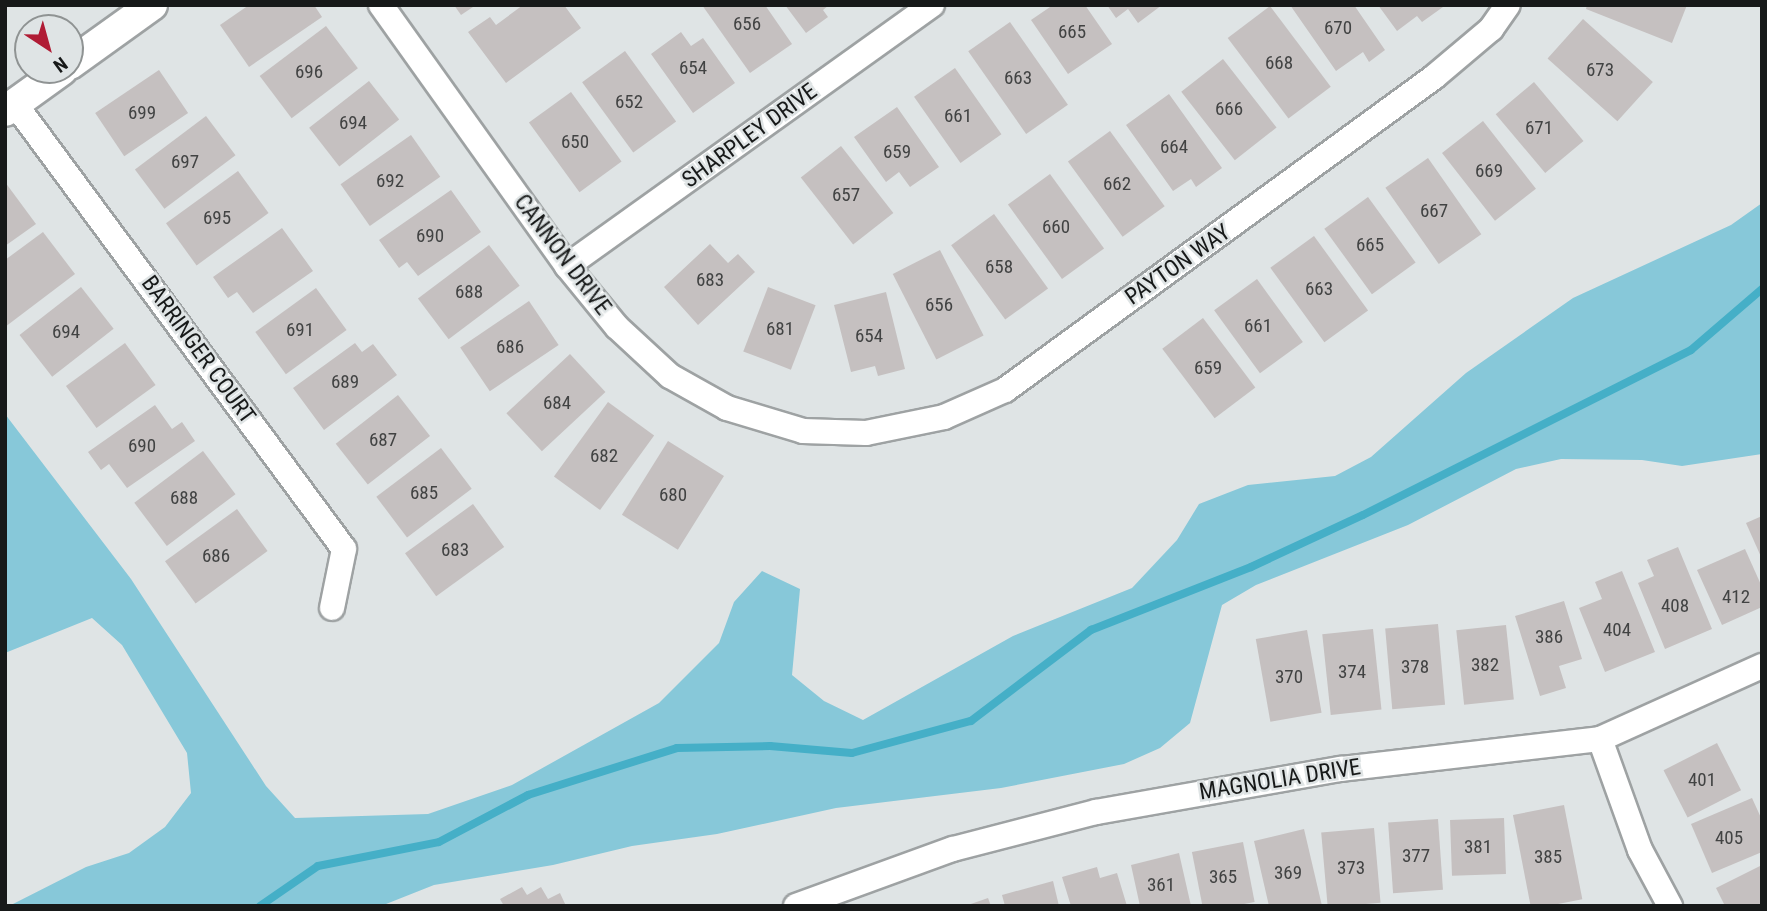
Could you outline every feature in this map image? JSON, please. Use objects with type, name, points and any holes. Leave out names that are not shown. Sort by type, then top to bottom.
[{"type":"street","points":[[84,54],[152,5]]},
{"type":"street","name":"CANNON DRIVE","points":[[381,5],[567,266],[617,327],[670,376],[727,408],[803,431]]},
{"type":"street","name":"SHARPLEY DRIVE","points":[[567,266],[932,5]]},
{"type":"street","name":"PAYTON WAY","points":[[803,431],[866,433],[944,417],[1005,390],[1434,77],[1491,29],[1508,5]]},
{"type":"street","points":[[10,108],[43,84]]},
{"type":"street","name":"BARRINGER COURT","points":[[10,108],[344,549],[332,608]]},
{"type":"street","name":"MAGNOLIA DRIVE","points":[[796,906],[953,849],[1097,812],[1341,769],[1600,739],[1762,666]]},
{"type":"street","points":[[1600,739],[1640,850],[1670,906]]},
{"type":"shaded area","points":[[1762,203],[1762,454],[1682,466],[1642,460],[1561,459],[1516,469],[1408,525],[1256,585],[1222,605],[1190,723],[1160,748],[1124,764],[1001,788],[836,808],[717,834],[632,846],[553,865],[434,885],[381,906],[9,906],[86,867],[129,853],[165,827],[191,793],[187,753],[122,645],[92,618],[5,653],[5,414],[131,579],[266,786],[295,818],[428,814],[512,785],[659,703],[719,643],[734,602],[762,571],[800,589],[792,675],[824,701],[863,720],[1013,636],[1132,588],[1177,540],[1199,504],[1248,485],[1335,476],[1371,457],[1466,373],[1573,298],[1731,225]]},
{"type":"building","points":[[249,5],[314,5],[322,17],[249,67],[220,25]]},
{"type":"building","points":[[454,5],[476,5],[461,15]]},
{"type":"building","points":[[523,5],[564,5],[581,28],[506,83],[468,32],[490,17],[496,25]]},
{"type":"building","points":[[702,5],[765,5],[792,44],[750,73]]},
{"type":"building","points":[[785,5],[829,5],[823,10],[828,17],[806,33]]},
{"type":"building","points":[[1053,5],[1085,5],[1112,44],[1068,74],[1031,20]]},
{"type":"building","points":[[1107,5],[1162,5],[1138,23],[1128,9],[1116,18]]},
{"type":"building","points":[[1290,5],[1354,5],[1385,50],[1369,62],[1363,52],[1336,71]]},
{"type":"building","points":[[1378,5],[1443,7],[1422,22],[1417,16],[1397,31]]},
{"type":"building","points":[[1587,5],[1687,5],[1672,43],[1586,9]]},
{"type":"building","points":[[1270,6],[1331,87],[1288,119],[1228,38]]},
{"type":"building","points":[[1583,19],[1653,82],[1617,121],[1548,58]]},
{"type":"building","points":[[1010,22],[1068,105],[1026,134],[968,51]]},
{"type":"building","points":[[326,26],[358,68],[292,118],[260,76]]},
{"type":"building","points":[[681,32],[691,46],[703,38],[735,83],[693,113],[651,54]]},
{"type":"building","points":[[625,51],[676,121],[633,153],[582,82]]},
{"type":"building","points":[[1223,59],[1277,128],[1235,160],[1181,92]]},
{"type":"building","points":[[955,68],[1001,134],[961,163],[914,97]]},
{"type":"building","points":[[159,70],[188,113],[124,156],[95,113]]},
{"type":"building","points":[[369,81],[399,120],[339,166],[309,128]]},
{"type":"building","points":[[1534,82],[1583,141],[1545,173],[1496,114]]},
{"type":"building","points":[[571,92],[622,162],[579,192],[529,123]]},
{"type":"building","points":[[1169,94],[1222,168],[1196,187],[1191,179],[1173,191],[1126,125]]},
{"type":"building","points":[[897,107],[939,167],[910,187],[899,172],[886,182],[854,137]]},
{"type":"building","points":[[206,116],[235,155],[164,209],[135,170]]},
{"type":"building","points":[[1483,121],[1536,189],[1495,221],[1442,153]]},
{"type":"building","points":[[1110,131],[1165,206],[1123,237],[1068,162]]},
{"type":"building","points":[[411,135],[440,177],[370,226],[341,184]]},
{"type":"building","points":[[841,146],[893,213],[853,244],[801,177]]},
{"type":"building","points":[[1428,158],[1481,234],[1439,264],[1385,188]]},
{"type":"building","points":[[238,171],[269,213],[197,265],[166,223]]},
{"type":"building","points":[[1050,174],[1104,248],[1062,279],[1008,205]]},
{"type":"building","points":[[5,182],[36,224],[5,246]]},
{"type":"building","points":[[451,190],[481,232],[418,276],[407,262],[399,268],[379,240]]},
{"type":"building","points":[[1368,197],[1416,263],[1372,294],[1324,229]]},
{"type":"building","points":[[994,214],[1048,288],[1005,320],[951,245]]},
{"type":"building","points":[[282,228],[313,271],[253,313],[237,292],[228,298],[213,277]]},
{"type":"building","points":[[43,232],[75,274],[5,327],[5,260]]},
{"type":"building","points":[[1314,236],[1368,310],[1324,342],[1270,268]]},
{"type":"building","points":[[710,244],[728,263],[738,254],[755,272],[698,325],[664,287]]},
{"type":"building","points":[[489,245],[520,286],[449,339],[418,299]]},
{"type":"building","points":[[940,250],[984,336],[936,360],[893,274]]},
{"type":"building","points":[[1257,279],[1303,342],[1260,373],[1214,310]]},
{"type":"building","points":[[81,287],[114,329],[52,377],[20,335]]},
{"type":"building","points":[[768,287],[816,305],[791,370],[743,351]]},
{"type":"building","points":[[316,288],[347,330],[286,374],[255,332]]},
{"type":"building","points":[[886,292],[905,369],[878,376],[875,366],[851,372],[834,305]]},
{"type":"building","points":[[529,301],[559,345],[490,391],[460,347]]},
{"type":"building","points":[[1203,318],[1255,387],[1215,418],[1162,349]]},
{"type":"building","points":[[125,343],[156,385],[97,428],[66,386]]},
{"type":"building","points":[[355,343],[362,352],[373,344],[397,375],[324,430],[293,388]]},
{"type":"building","points":[[570,354],[605,392],[542,451],[506,413]]},
{"type":"building","points":[[398,395],[430,436],[368,485],[336,444]]},
{"type":"building","points":[[608,402],[654,436],[600,510],[554,476]]},
{"type":"building","points":[[155,405],[172,429],[182,422],[195,441],[127,488],[109,464],[101,470],[88,452]]},
{"type":"building","points":[[668,441],[724,476],[678,550],[622,515]]},
{"type":"building","points":[[441,448],[472,489],[407,537],[376,497]]},
{"type":"building","points":[[203,451],[235,494],[167,546],[134,503]]},
{"type":"building","points":[[473,504],[504,547],[436,596],[405,553]]},
{"type":"building","points":[[237,509],[268,551],[196,603],[165,561]]},
{"type":"building","points":[[1762,516],[1762,559],[1746,523]]},
{"type":"building","points":[[1678,547],[1712,629],[1665,649],[1638,583],[1654,576],[1647,560]]},
{"type":"building","points":[[1745,549],[1762,587],[1762,607],[1722,625],[1697,570]]},
{"type":"building","points":[[1622,571],[1655,652],[1605,672],[1579,608],[1602,599],[1595,582]]},
{"type":"building","points":[[1564,601],[1582,659],[1559,666],[1566,688],[1540,696],[1515,616]]},
{"type":"building","points":[[1438,624],[1445,705],[1392,709],[1385,629]]},
{"type":"building","points":[[1506,625],[1514,700],[1464,705],[1456,630]]},
{"type":"building","points":[[1373,629],[1381,710],[1331,715],[1322,634]]},
{"type":"building","points":[[1307,630],[1322,713],[1270,722],[1256,639]]},
{"type":"building","points":[[1717,743],[1741,790],[1688,817],[1664,770]]},
{"type":"building","points":[[1752,798],[1762,820],[1762,852],[1712,873],[1691,824]]},
{"type":"building","points":[[1564,805],[1582,899],[1548,906],[1531,906],[1513,815]]},
{"type":"building","points":[[1504,818],[1506,874],[1452,876],[1450,820]]},
{"type":"building","points":[[1438,819],[1443,890],[1393,893],[1388,822]]},
{"type":"building","points":[[1374,828],[1381,903],[1328,906],[1321,833]]},
{"type":"building","points":[[1304,829],[1322,906],[1269,906],[1254,841]]},
{"type":"building","points":[[1243,842],[1255,902],[1233,906],[1202,906],[1192,852]]},
{"type":"building","points":[[1179,853],[1191,906],[1140,906],[1131,865]]},
{"type":"building","points":[[1762,865],[1762,906],[1725,906],[1716,888]]},
{"type":"building","points":[[1097,867],[1100,878],[1117,873],[1127,906],[1071,906],[1062,877]]},
{"type":"building","points":[[1053,881],[1059,906],[1005,906],[1002,895]]},
{"type":"building","points":[[522,887],[527,895],[541,887],[548,899],[560,893],[566,906],[504,906],[500,899]]},
{"type":"building","points":[[988,898],[991,906],[968,906],[968,905]]},
{"type":"waterway","points":[[260,906],[318,866],[439,842],[528,795],[677,748],[770,746],[852,753],[971,721],[1091,630],[1251,567],[1363,515],[1691,350],[1762,289]]}]
